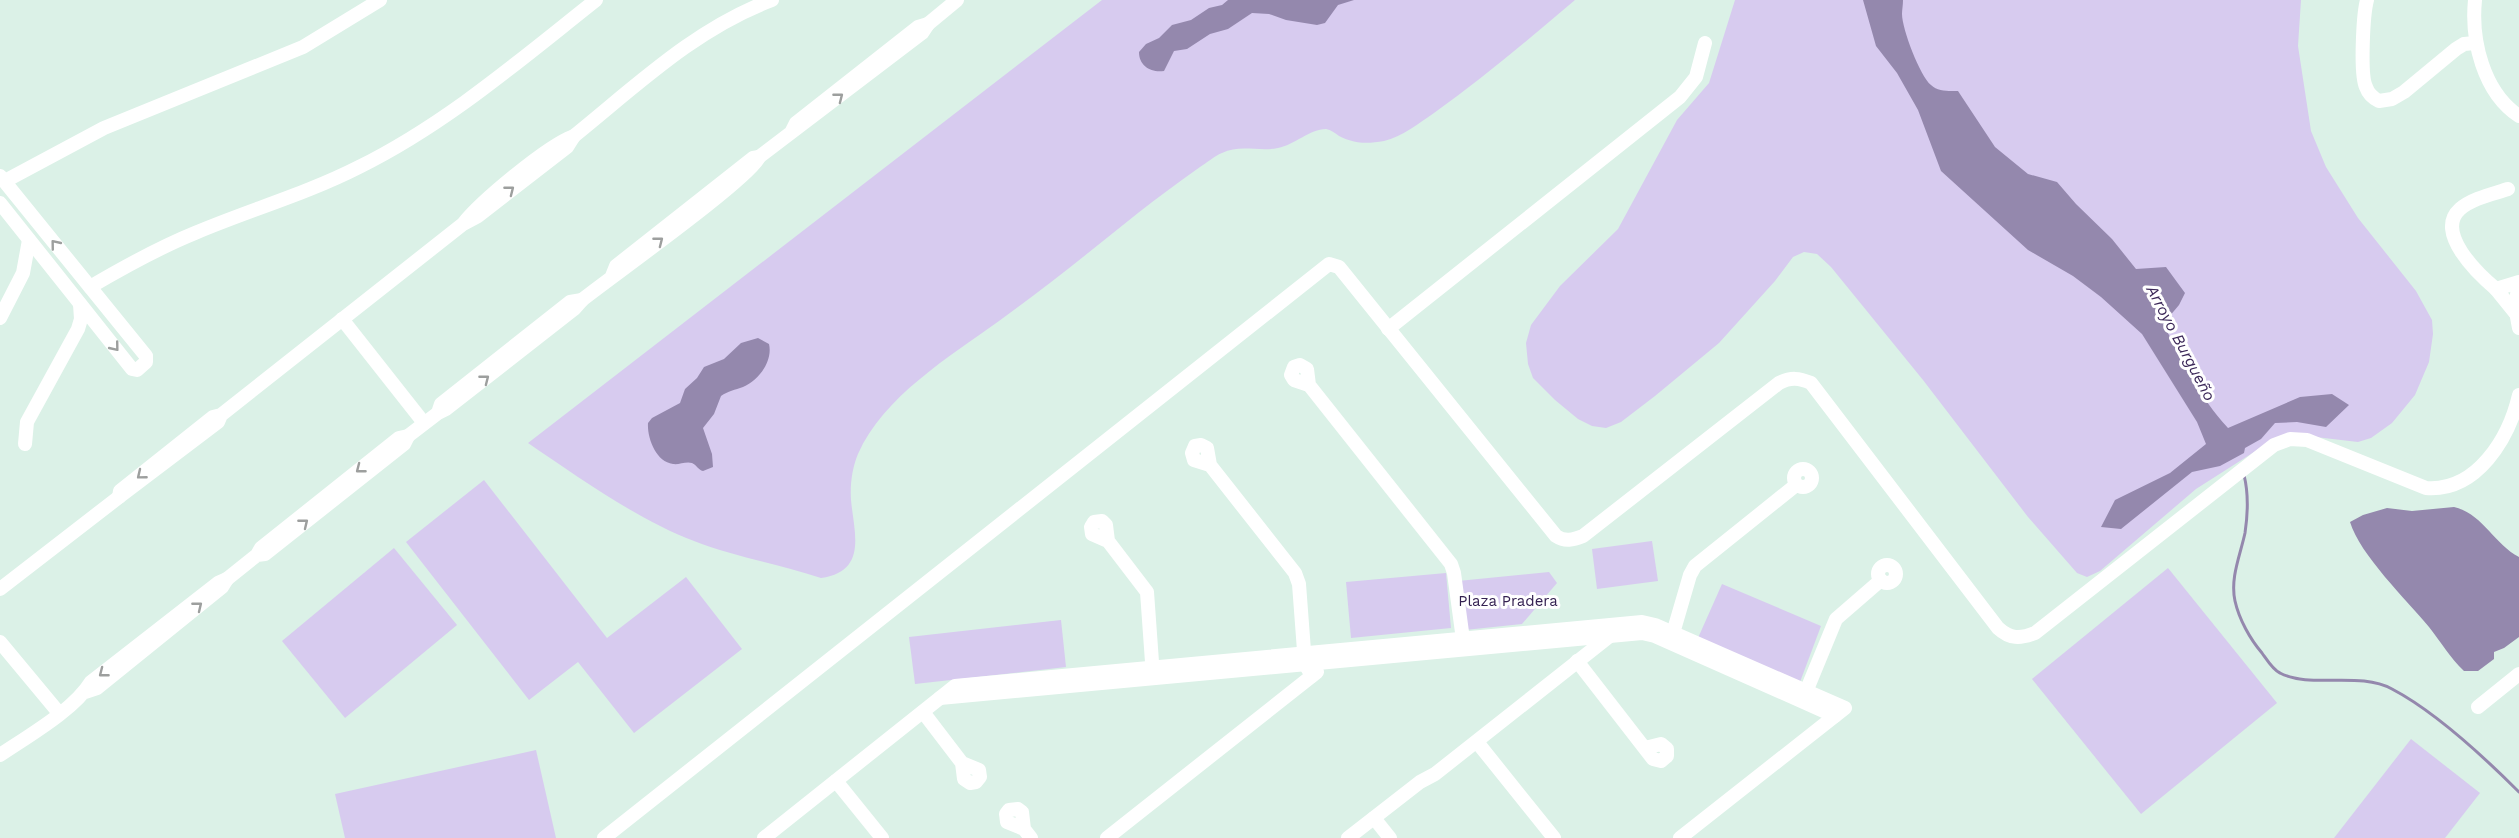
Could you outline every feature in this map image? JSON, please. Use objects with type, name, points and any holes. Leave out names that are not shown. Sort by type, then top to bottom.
[{"type":"street","points":[[0,203],[132,369],[137,370],[146,362],[146,356],[2,179],[104,128],[283,57],[333,30],[380,0]]},
{"type":"street","points":[[90,287],[153,251],[339,177],[410,140],[452,112],[596,0]]},
{"type":"street","points":[[0,589],[118,497],[120,491],[170,455],[213,417],[221,415],[463,224],[473,210],[567,147],[574,136],[706,32],[741,12],[772,0]]},
{"type":"street","points":[[0,755],[86,692],[97,688],[141,647],[222,587],[227,579],[257,555],[265,554],[404,444],[408,436],[438,413],[441,404],[574,309],[753,158],[759,157],[792,131],[796,123],[875,65],[918,27],[928,24],[956,0]]},
{"type":"street","points":[[2367,0],[2363,23],[2364,83],[2379,101],[2385,101],[2398,95],[2464,44],[2475,43]]},
{"type":"street","points":[[2475,0],[2475,43],[2500,98],[2519,116]]},
{"type":"street","points":[[1388,329],[1680,97],[1696,77],[1705,43]]},
{"type":"street","points":[[2508,189],[2466,205],[2455,215],[2452,222],[2459,248],[2481,277],[2496,289],[2518,321]]},
{"type":"street","points":[[0,318],[23,273],[29,240]]},
{"type":"street","points":[[604,838],[1323,267],[1334,264],[1339,267],[1561,540],[1583,536],[1779,382],[1795,378],[1810,383],[1998,628],[2006,635],[2015,638],[2034,633],[2274,445],[2299,438],[2319,443],[2426,488],[2445,488],[2464,480],[2485,461],[2511,422],[2519,395]]},
{"type":"street","points":[[23,273],[43,268],[55,272]]},
{"type":"street","points":[[2496,289],[2519,283]]},
{"type":"street","points":[[2518,321],[2515,296],[2519,283]]},
{"type":"street","points":[[25,444],[27,422],[78,329],[81,319],[80,304]]},
{"type":"street","points":[[342,320],[424,423]]},
{"type":"street","points":[[78,329],[84,326],[99,327]]},
{"type":"street","points":[[1309,385],[1450,564],[1454,573],[1464,644]]},
{"type":"street","points":[[1210,465],[1295,573],[1299,584],[1307,665]]},
{"type":"street","points":[[1672,638],[1690,575],[1695,566],[1796,485]]},
{"type":"street","points":[[1108,541],[1147,592],[1153,673]]},
{"type":"street","points":[[1804,696],[1836,619],[1881,580]]},
{"type":"street","points":[[1360,838],[1420,782],[1436,774],[1577,661],[1586,639],[1624,624],[1648,622],[1672,638],[1840,712],[1680,838]]},
{"type":"street","points":[[1610,636],[1624,624]]},
{"type":"street","points":[[764,838],[940,698],[1153,673],[1307,665],[1464,644],[1537,637],[1586,639],[1642,633],[1672,638]]},
{"type":"street","points":[[0,642],[59,713]]},
{"type":"street","points":[[1107,838],[1307,665],[1345,650],[1464,644]]},
{"type":"street","points":[[1330,662],[1345,650]]},
{"type":"street","points":[[1577,661],[1645,748]]},
{"type":"street","points":[[2478,707],[2519,674]]},
{"type":"street","points":[[923,712],[962,763]]},
{"type":"street","points":[[1477,742],[1554,838]]},
{"type":"street","points":[[836,781],[882,838]]},
{"type":"street","points":[[1348,838],[1376,821]]},
{"type":"street","points":[[1376,821],[1390,838]]},
{"type":"green space","points":[[1102,0],[1575,0],[1470,86],[1397,136],[1384,141],[1361,143],[1345,139],[1326,129],[1278,148],[1236,149],[1216,156],[1153,201],[1017,308],[939,364],[900,396],[869,433],[858,454],[851,488],[855,549],[846,568],[836,574],[821,578],[725,552],[694,541],[630,510],[528,443]]},
{"type":"green space","points":[[1735,0],[2301,0],[2298,46],[2311,131],[2326,167],[2358,218],[2416,291],[2432,320],[2433,334],[2429,362],[2415,395],[2392,423],[2371,438],[2358,442],[2307,436],[2265,445],[2196,489],[2100,571],[2087,577],[2077,573],[2028,517],[1923,380],[1831,267],[1817,254],[1804,252],[1793,257],[1775,281],[1719,343],[1621,422],[1606,428],[1592,426],[1578,419],[1533,378],[1528,364],[1526,343],[1531,325],[1560,286],[1618,229],[1677,120],[1709,83]]},
{"type":"green space","points":[[484,480],[607,638],[686,577],[742,649],[634,733],[578,662],[529,700],[406,542]]},
{"type":"green space","points":[[1652,541],[1658,581],[1597,589],[1592,549]]},
{"type":"green space","points":[[394,548],[457,625],[345,718],[282,641]]},
{"type":"green space","points":[[2168,568],[2277,703],[2141,814],[2032,679]]},
{"type":"green space","name":"Plaza Pradera","points":[[1549,572],[1557,583],[1522,624],[1465,630],[1458,581]]},
{"type":"green space","points":[[1446,573],[1451,628],[1351,638],[1346,582]]},
{"type":"green space","points":[[1722,584],[1821,626],[1800,682],[1698,638]]},
{"type":"green space","points":[[1061,620],[1066,667],[915,684],[909,637]]},
{"type":"green space","points":[[2411,739],[2480,793],[2445,838],[2334,838]]},
{"type":"green space","points":[[536,750],[556,838],[345,838],[335,794]]},
{"type":"shaded area","points":[[1228,0],[1354,0],[1338,5],[1325,23],[1317,25],[1286,20],[1269,14],[1252,13],[1228,29],[1210,34],[1187,49],[1174,51],[1164,71],[1150,70],[1143,65],[1139,52],[1146,44],[1159,38],[1172,25],[1191,20],[1209,8],[1222,5]]},
{"type":"shaded area","points":[[1863,0],[1903,0],[1902,14],[1908,41],[1917,63],[1931,85],[1940,90],[1958,91],[1995,147],[2028,174],[2057,182],[2112,239],[2136,269],[2166,267],[2185,293],[2179,305],[2163,324],[2200,391],[2228,428],[2300,397],[2332,394],[2349,405],[2326,427],[2297,422],[2275,423],[2261,439],[2245,448],[2244,453],[2220,466],[2192,472],[2121,529],[2101,527],[2115,500],[2170,473],[2206,444],[2197,422],[2142,334],[2101,297],[2073,276],[2028,250],[1941,171],[1918,110],[1897,73],[1876,46]]},
{"type":"shaded area","points":[[758,338],[769,344],[769,357],[764,369],[749,384],[721,396],[714,414],[703,428],[712,454],[713,467],[703,471],[692,463],[673,464],[662,459],[651,442],[648,423],[652,418],[680,403],[685,389],[697,378],[704,367],[724,359],[741,343]]},
{"type":"shaded area","points":[[2454,507],[2481,522],[2502,545],[2519,557],[2519,637],[2494,652],[2494,659],[2478,671],[2464,671],[2454,661],[2429,627],[2373,562],[2355,535],[2350,522],[2363,515],[2387,508],[2412,511]]},
{"type":"waterway","name":"Arroyo Burgueño","points":[[2244,475],[2247,518],[2235,575],[2235,601],[2249,635],[2277,672],[2306,680],[2365,681],[2392,689],[2442,722],[2519,792]]}]
